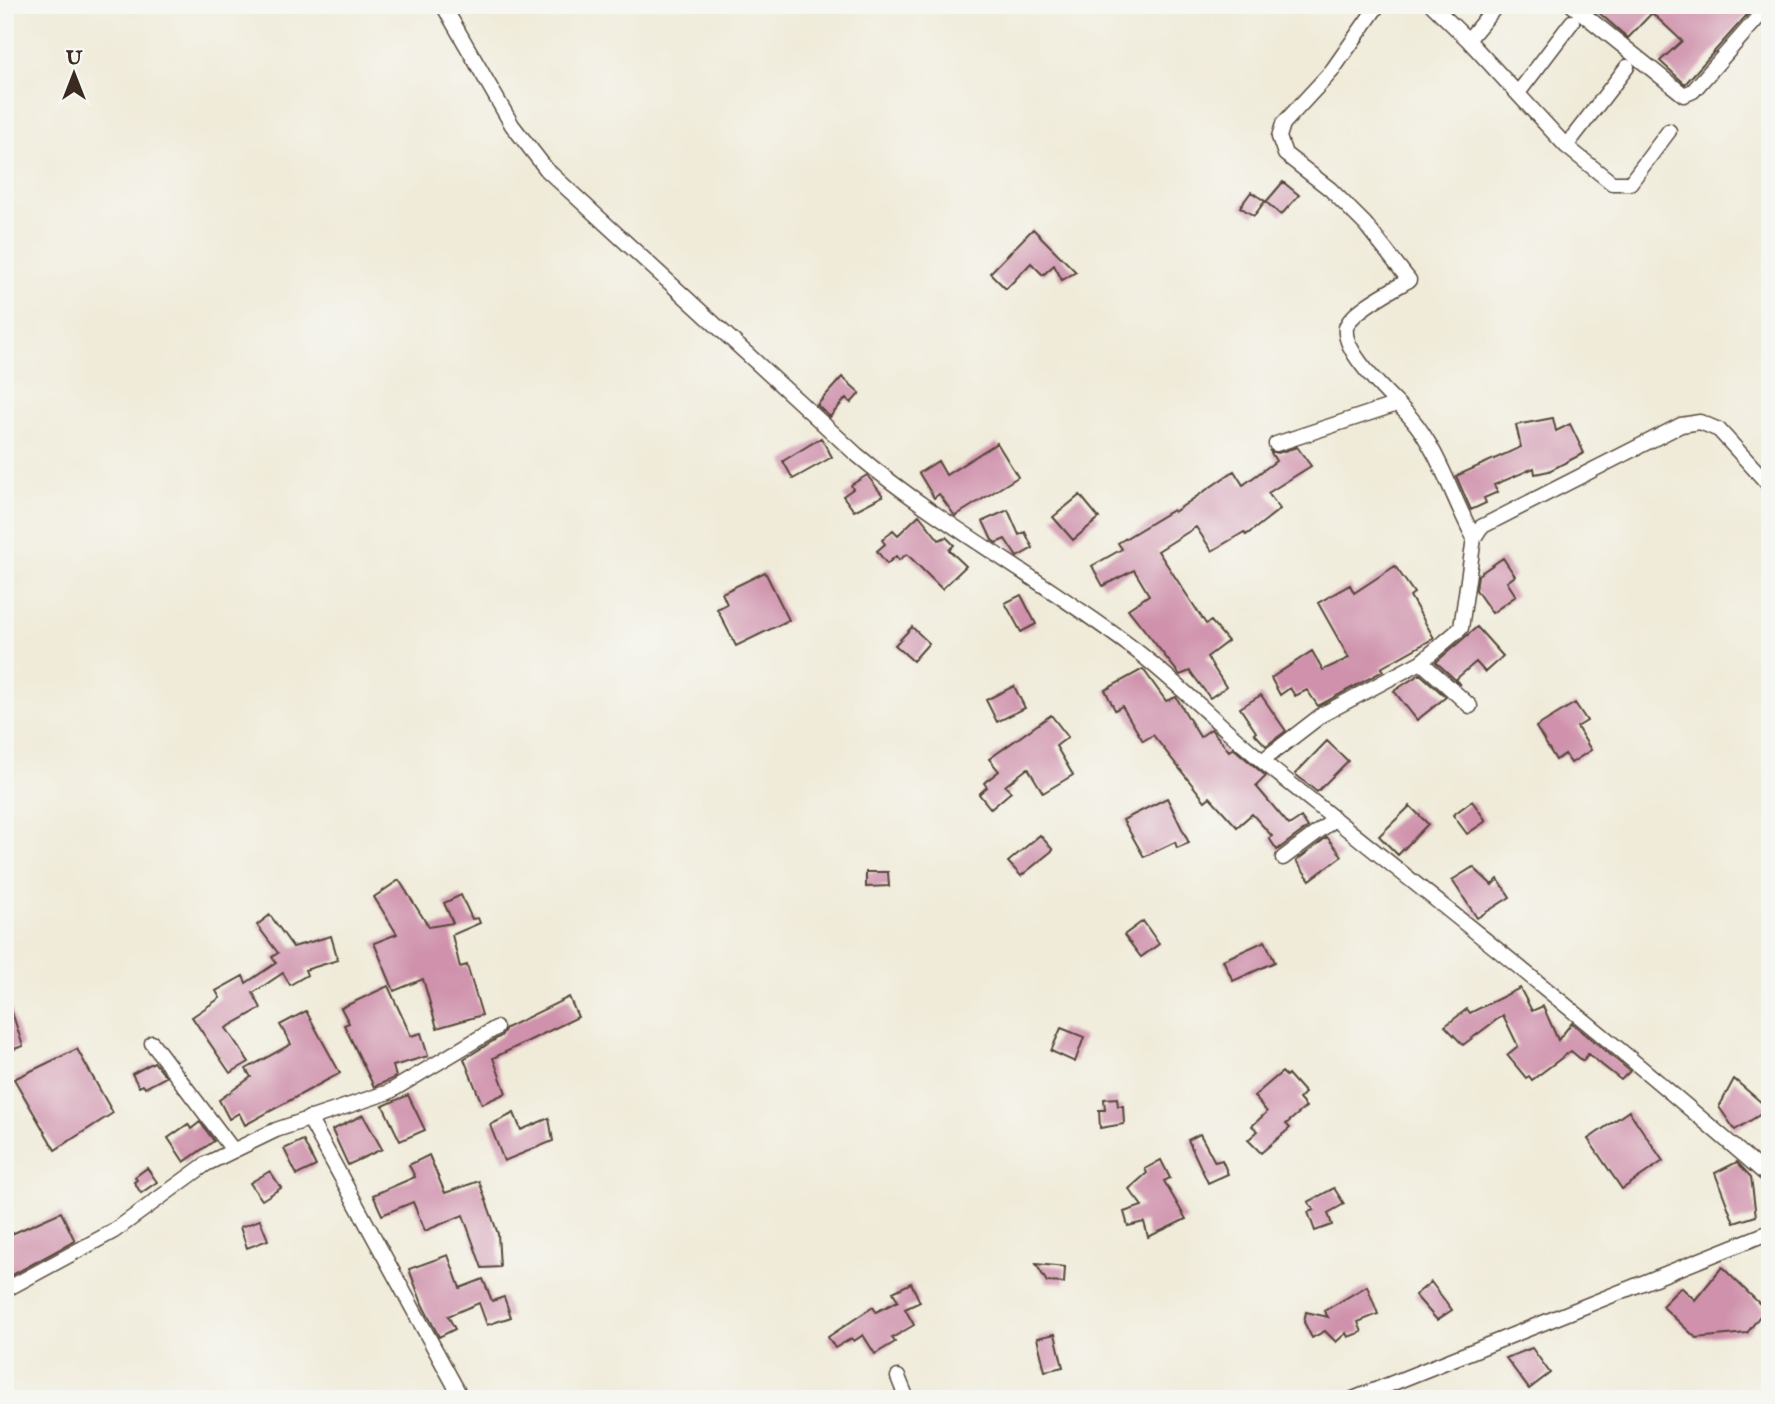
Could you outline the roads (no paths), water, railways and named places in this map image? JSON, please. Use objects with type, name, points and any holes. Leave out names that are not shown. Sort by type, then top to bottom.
[{"type":"street","points":[[443,5],[512,125],[547,170],[889,483],[1107,629],[1262,761],[1530,976],[1770,1178]]},
{"type":"street","points":[[1378,5],[1331,72],[1283,124],[1279,137],[1285,154],[1330,190],[1365,224],[1409,280],[1354,315],[1346,330],[1356,357],[1426,440],[1474,538]]},
{"type":"street","points":[[1432,5],[1566,146],[1612,183],[1629,183],[1669,131]]},
{"type":"street","points":[[1468,40],[1497,5]]},
{"type":"street","points":[[1572,5],[1684,95],[1693,91],[1769,5]]},
{"type":"street","points":[[1518,93],[1572,22]]},
{"type":"street","points":[[1566,146],[1627,67]]},
{"type":"street","points":[[1276,444],[1350,422],[1397,404]]},
{"type":"street","points":[[1262,761],[1323,714],[1421,662],[1461,628],[1474,538],[1481,527],[1690,423],[1710,424],[1719,430],[1770,486]]},
{"type":"street","points":[[1421,662],[1470,706]]},
{"type":"street","points":[[1283,858],[1335,819]]},
{"type":"street","points":[[5,1290],[114,1231],[206,1164],[309,1118],[389,1092],[496,1028]]},
{"type":"street","points":[[152,1043],[233,1150]]},
{"type":"street","points":[[309,1118],[462,1399]]},
{"type":"street","points":[[1353,1399],[1770,1232]]},
{"type":"street","points":[[898,1377],[907,1399]]}]
